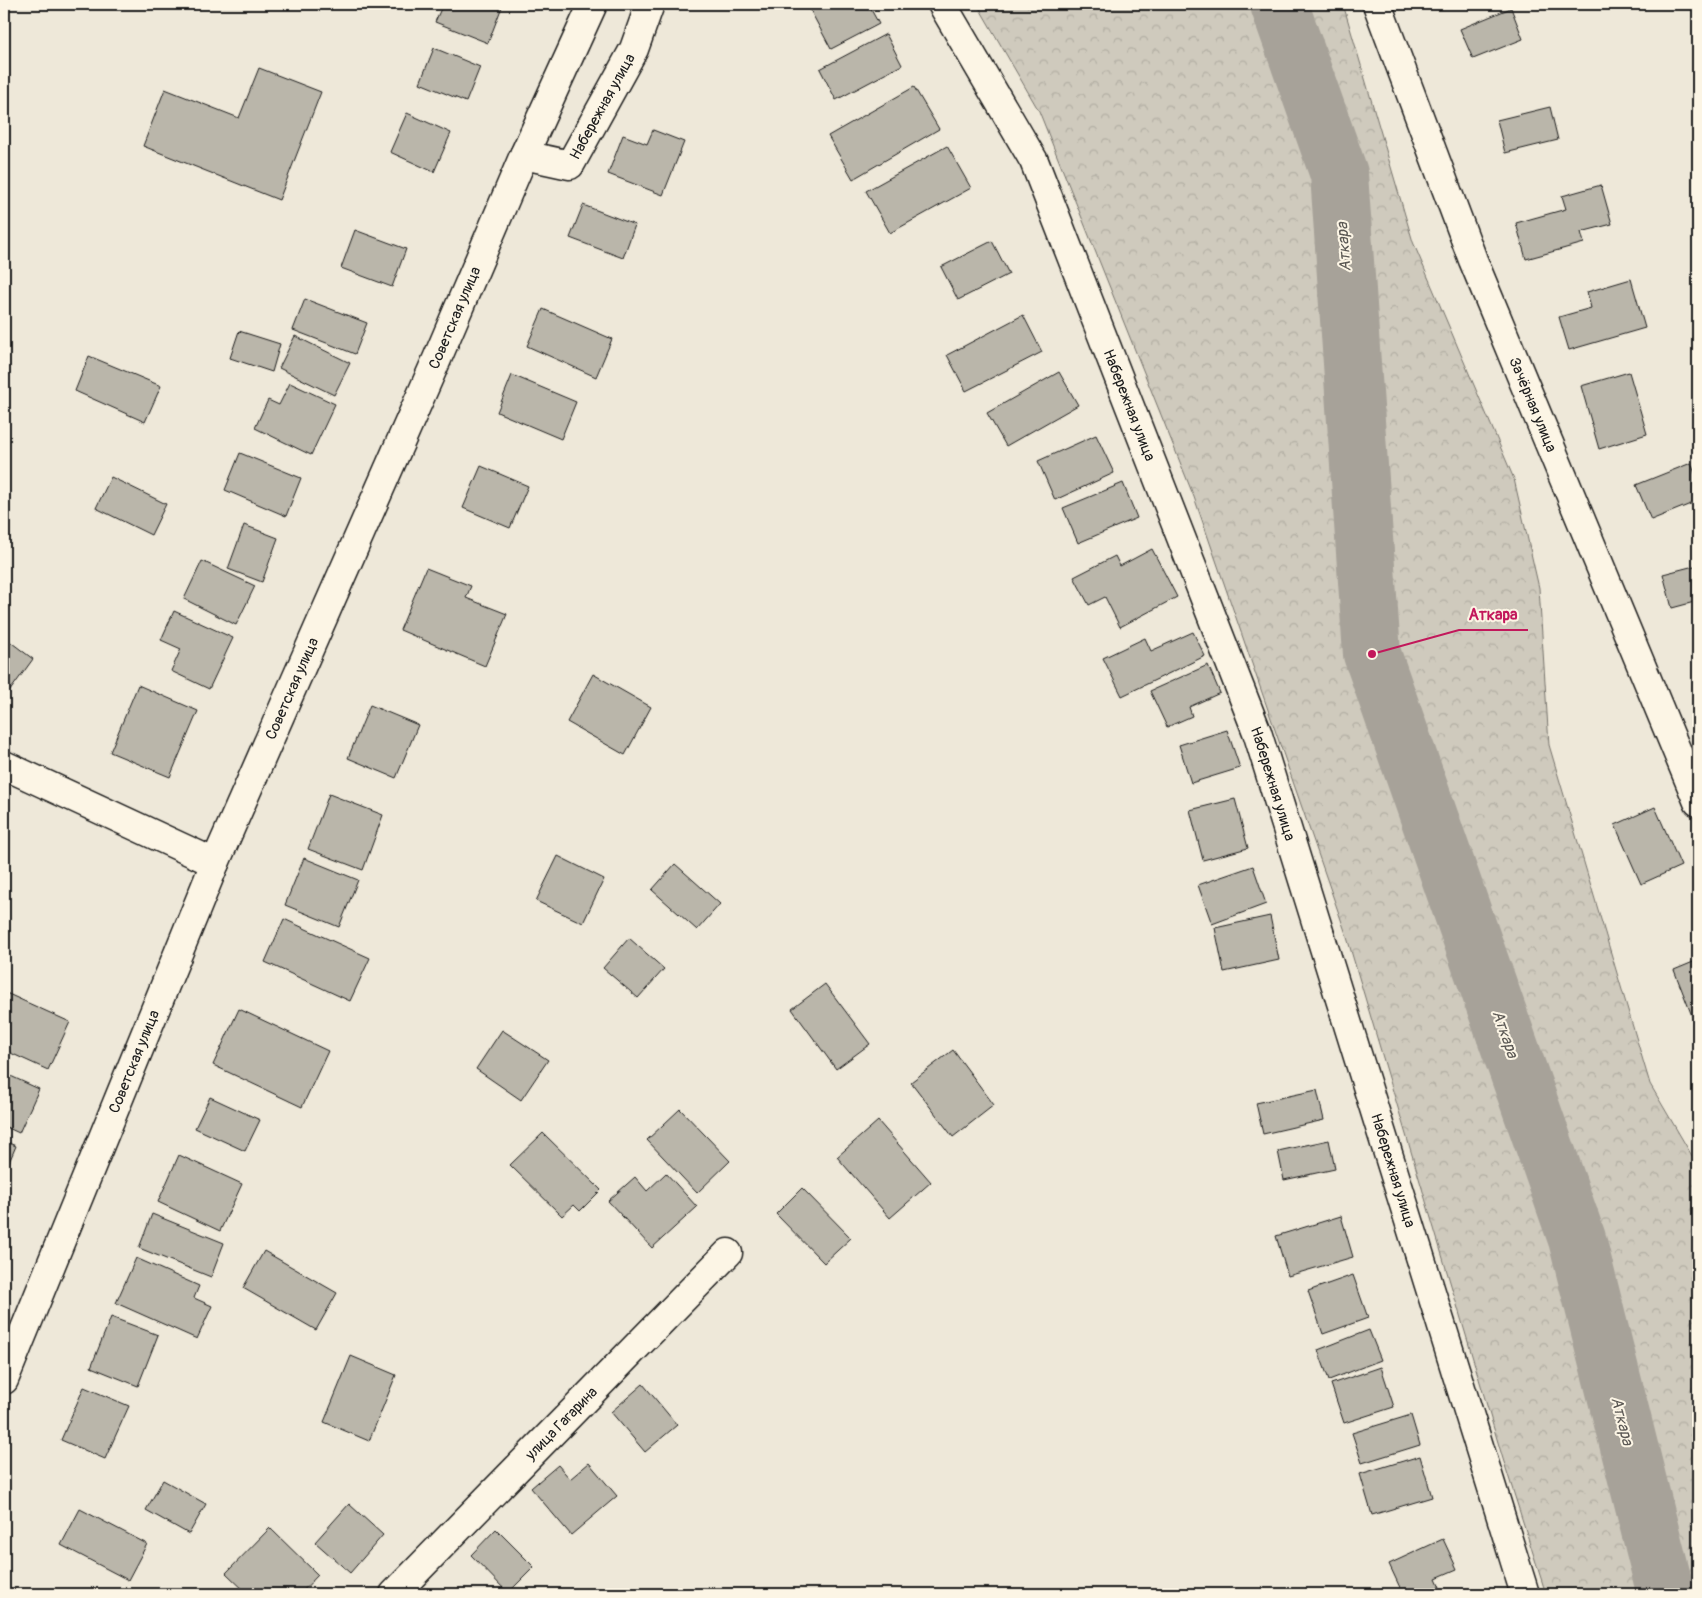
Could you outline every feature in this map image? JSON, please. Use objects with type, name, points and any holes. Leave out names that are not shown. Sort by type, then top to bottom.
[{"type":"street","name":"Советская улица","points":[[4,1380],[215,863],[433,368],[524,155],[593,4]]},
{"type":"street","name":"Набережная улица","points":[[524,155],[570,165],[634,49],[650,4]]},
{"type":"street","name":"Набережная улица","points":[[942,4],[1034,161],[1258,732],[1525,1594]]},
{"type":"street","name":"Зачёрная улица","points":[[1377,4],[1473,260],[1698,802]]},
{"type":"street","points":[[4,765],[215,863]]},
{"type":"street","name":"улица Гагарина","points":[[394,1594],[728,1253]]},
{"type":"green space","points":[[977,4],[1343,4],[1413,242],[1514,479],[1539,588],[1549,745],[1650,1084],[1698,1166],[1698,1594],[1546,1594],[1503,1459],[1346,934],[1194,497],[1039,111]]},
{"type":"building","points":[[443,4],[503,4],[488,43],[435,22]]},
{"type":"building","points":[[807,4],[868,4],[879,24],[831,49]]},
{"type":"building","points":[[1511,8],[1523,39],[1473,59],[1460,29]]},
{"type":"building","points":[[886,34],[902,65],[836,100],[820,69]]},
{"type":"building","points":[[434,48],[480,67],[466,102],[420,83]]},
{"type":"building","points":[[259,68],[321,92],[279,200],[143,146],[165,89],[239,118]]},
{"type":"building","points":[[914,87],[939,129],[853,179],[828,136]]},
{"type":"building","points":[[1550,107],[1558,140],[1505,153],[1497,120]]},
{"type":"building","points":[[407,113],[451,133],[434,172],[390,152]]},
{"type":"building","points":[[653,130],[684,142],[663,195],[608,174],[623,135],[647,144]]},
{"type":"building","points":[[947,146],[971,188],[890,233],[866,191]]},
{"type":"building","points":[[1601,185],[1612,224],[1581,232],[1584,243],[1526,259],[1516,223],[1566,209],[1562,196]]},
{"type":"building","points":[[583,205],[635,225],[623,258],[570,238]]},
{"type":"building","points":[[355,230],[406,249],[392,287],[341,268]]},
{"type":"building","points":[[992,241],[1009,274],[958,300],[941,267]]},
{"type":"building","points":[[1631,279],[1645,328],[1569,350],[1559,317],[1591,308],[1587,292]]},
{"type":"building","points":[[305,299],[367,323],[355,354],[293,330]]},
{"type":"building","points":[[543,309],[612,339],[596,377],[527,346]]},
{"type":"building","points":[[1023,315],[1042,352],[966,391],[947,355]]},
{"type":"building","points":[[239,331],[280,344],[272,372],[230,358]]},
{"type":"building","points":[[295,336],[350,363],[334,395],[279,368]]},
{"type":"building","points":[[89,356],[161,386],[145,422],[75,391]]},
{"type":"building","points":[[1059,372],[1078,405],[1006,446],[987,413]]},
{"type":"building","points":[[1629,372],[1647,434],[1599,449],[1581,386]]},
{"type":"building","points":[[512,375],[576,402],[561,439],[497,412]]},
{"type":"building","points":[[290,383],[335,404],[311,455],[255,428],[268,400],[279,405]]},
{"type":"building","points":[[1096,435],[1114,473],[1055,500],[1038,461]]},
{"type":"building","points":[[240,453],[301,478],[286,516],[225,490]]},
{"type":"building","points":[[1691,463],[1698,481],[1698,501],[1651,520],[1636,485]]},
{"type":"building","points":[[481,466],[528,486],[510,528],[463,508]]},
{"type":"building","points":[[111,477],[166,504],[151,535],[96,508]]},
{"type":"building","points":[[1123,483],[1137,518],[1078,543],[1063,508]]},
{"type":"building","points":[[244,525],[278,538],[262,582],[228,569]]},
{"type":"building","points":[[1152,549],[1177,597],[1120,627],[1105,597],[1089,605],[1074,577],[1115,556],[1120,566]]},
{"type":"building","points":[[202,561],[255,586],[236,625],[184,599]]},
{"type":"building","points":[[1698,565],[1698,601],[1672,608],[1663,574]]},
{"type":"building","points":[[426,568],[471,586],[466,598],[507,614],[485,666],[400,630]]},
{"type":"building","points":[[174,611],[233,638],[209,689],[171,671],[181,649],[161,640]]},
{"type":"building","points":[[1193,632],[1205,656],[1122,696],[1103,658],[1145,638],[1151,651]]},
{"type":"building","points":[[4,637],[33,659],[4,699]]},
{"type":"building","points":[[1208,665],[1220,693],[1189,707],[1192,716],[1167,727],[1150,691]]},
{"type":"building","points":[[593,674],[651,707],[625,755],[567,722]]},
{"type":"building","points":[[138,685],[198,711],[170,777],[110,752]]},
{"type":"building","points":[[370,705],[418,725],[396,778],[348,758]]},
{"type":"building","points":[[1227,730],[1240,768],[1191,783],[1179,745]]},
{"type":"building","points":[[329,794],[383,815],[363,870],[308,849]]},
{"type":"building","points":[[1235,799],[1248,848],[1203,860],[1190,810]]},
{"type":"building","points":[[1655,807],[1681,866],[1641,884],[1615,825]]},
{"type":"building","points":[[558,856],[604,879],[583,923],[536,901]]},
{"type":"building","points":[[304,858],[358,880],[339,927],[285,905]]},
{"type":"building","points":[[675,864],[720,904],[697,930],[652,890]]},
{"type":"building","points":[[1253,866],[1266,904],[1212,924],[1198,885]]},
{"type":"building","points":[[1270,916],[1279,960],[1224,972],[1215,928]]},
{"type":"building","points":[[284,919],[370,958],[350,1001],[265,962]]},
{"type":"building","points":[[629,938],[664,969],[638,998],[603,968]]},
{"type":"building","points":[[1698,960],[1698,1026],[1696,1026],[1674,970]]},
{"type":"building","points":[[825,984],[870,1044],[836,1069],[792,1009]]},
{"type":"building","points":[[4,992],[70,1022],[48,1070],[4,1050]]},
{"type":"building","points":[[239,1009],[328,1051],[302,1107],[213,1065]]},
{"type":"building","points":[[502,1030],[548,1060],[521,1100],[476,1069]]},
{"type":"building","points":[[953,1050],[994,1105],[953,1137],[911,1082]]},
{"type":"building","points":[[4,1073],[39,1089],[19,1133],[4,1126]]},
{"type":"building","points":[[1317,1090],[1324,1120],[1263,1134],[1256,1103]]},
{"type":"building","points":[[210,1097],[260,1120],[245,1151],[195,1128]]},
{"type":"building","points":[[680,1109],[730,1161],[697,1193],[647,1140]]},
{"type":"building","points":[[878,1121],[931,1182],[890,1218],[837,1157]]},
{"type":"building","points":[[543,1133],[601,1190],[580,1211],[574,1205],[562,1216],[510,1165]]},
{"type":"building","points":[[1329,1140],[1335,1169],[1284,1180],[1278,1151]]},
{"type":"building","points":[[4,1141],[16,1146],[4,1174]]},
{"type":"building","points":[[179,1155],[242,1184],[220,1231],[158,1202]]},
{"type":"building","points":[[666,1173],[697,1207],[652,1248],[608,1201],[635,1177],[647,1191]]},
{"type":"building","points":[[802,1188],[851,1238],[824,1263],[776,1214]]},
{"type":"building","points":[[152,1214],[224,1243],[211,1277],[139,1248]]},
{"type":"building","points":[[1341,1216],[1353,1257],[1288,1276],[1276,1236]]},
{"type":"building","points":[[264,1251],[337,1293],[316,1330],[243,1288]]},
{"type":"building","points":[[136,1258],[199,1286],[194,1298],[212,1306],[197,1339],[116,1303]]},
{"type":"building","points":[[1353,1275],[1368,1318],[1323,1334],[1308,1291]]},
{"type":"building","points":[[111,1317],[158,1335],[138,1386],[91,1367]]},
{"type":"building","points":[[1369,1330],[1381,1360],[1329,1380],[1318,1350]]},
{"type":"building","points":[[351,1356],[396,1375],[369,1441],[324,1422]]},
{"type":"building","points":[[1381,1367],[1394,1407],[1344,1423],[1331,1384]]},
{"type":"building","points":[[643,1384],[677,1425],[645,1452],[611,1412]]},
{"type":"building","points":[[84,1387],[129,1406],[105,1459],[61,1440]]},
{"type":"building","points":[[1411,1415],[1420,1445],[1362,1463],[1352,1433]]},
{"type":"building","points":[[1420,1456],[1432,1497],[1372,1515],[1360,1474]]},
{"type":"building","points":[[589,1463],[617,1496],[571,1535],[531,1488],[558,1465],[570,1479]]},
{"type":"building","points":[[163,1480],[206,1504],[189,1534],[146,1510]]},
{"type":"building","points":[[349,1504],[383,1535],[350,1573],[315,1542]]},
{"type":"building","points":[[80,1509],[147,1544],[128,1580],[61,1545]]},
{"type":"building","points":[[270,1528],[318,1575],[300,1594],[248,1594],[226,1573]]},
{"type":"building","points":[[496,1529],[534,1567],[508,1593],[471,1555]]},
{"type":"building","points":[[1443,1539],[1457,1569],[1436,1578],[1440,1587],[1425,1594],[1403,1594],[1389,1564]]},
{"type":"waterway","name":"Аткара","points":[[1279,4],[1339,174],[1372,654],[1577,1239],[1666,1594]]},
{"type":"place","name":"Аткара","points":[[1372,654]]}]
